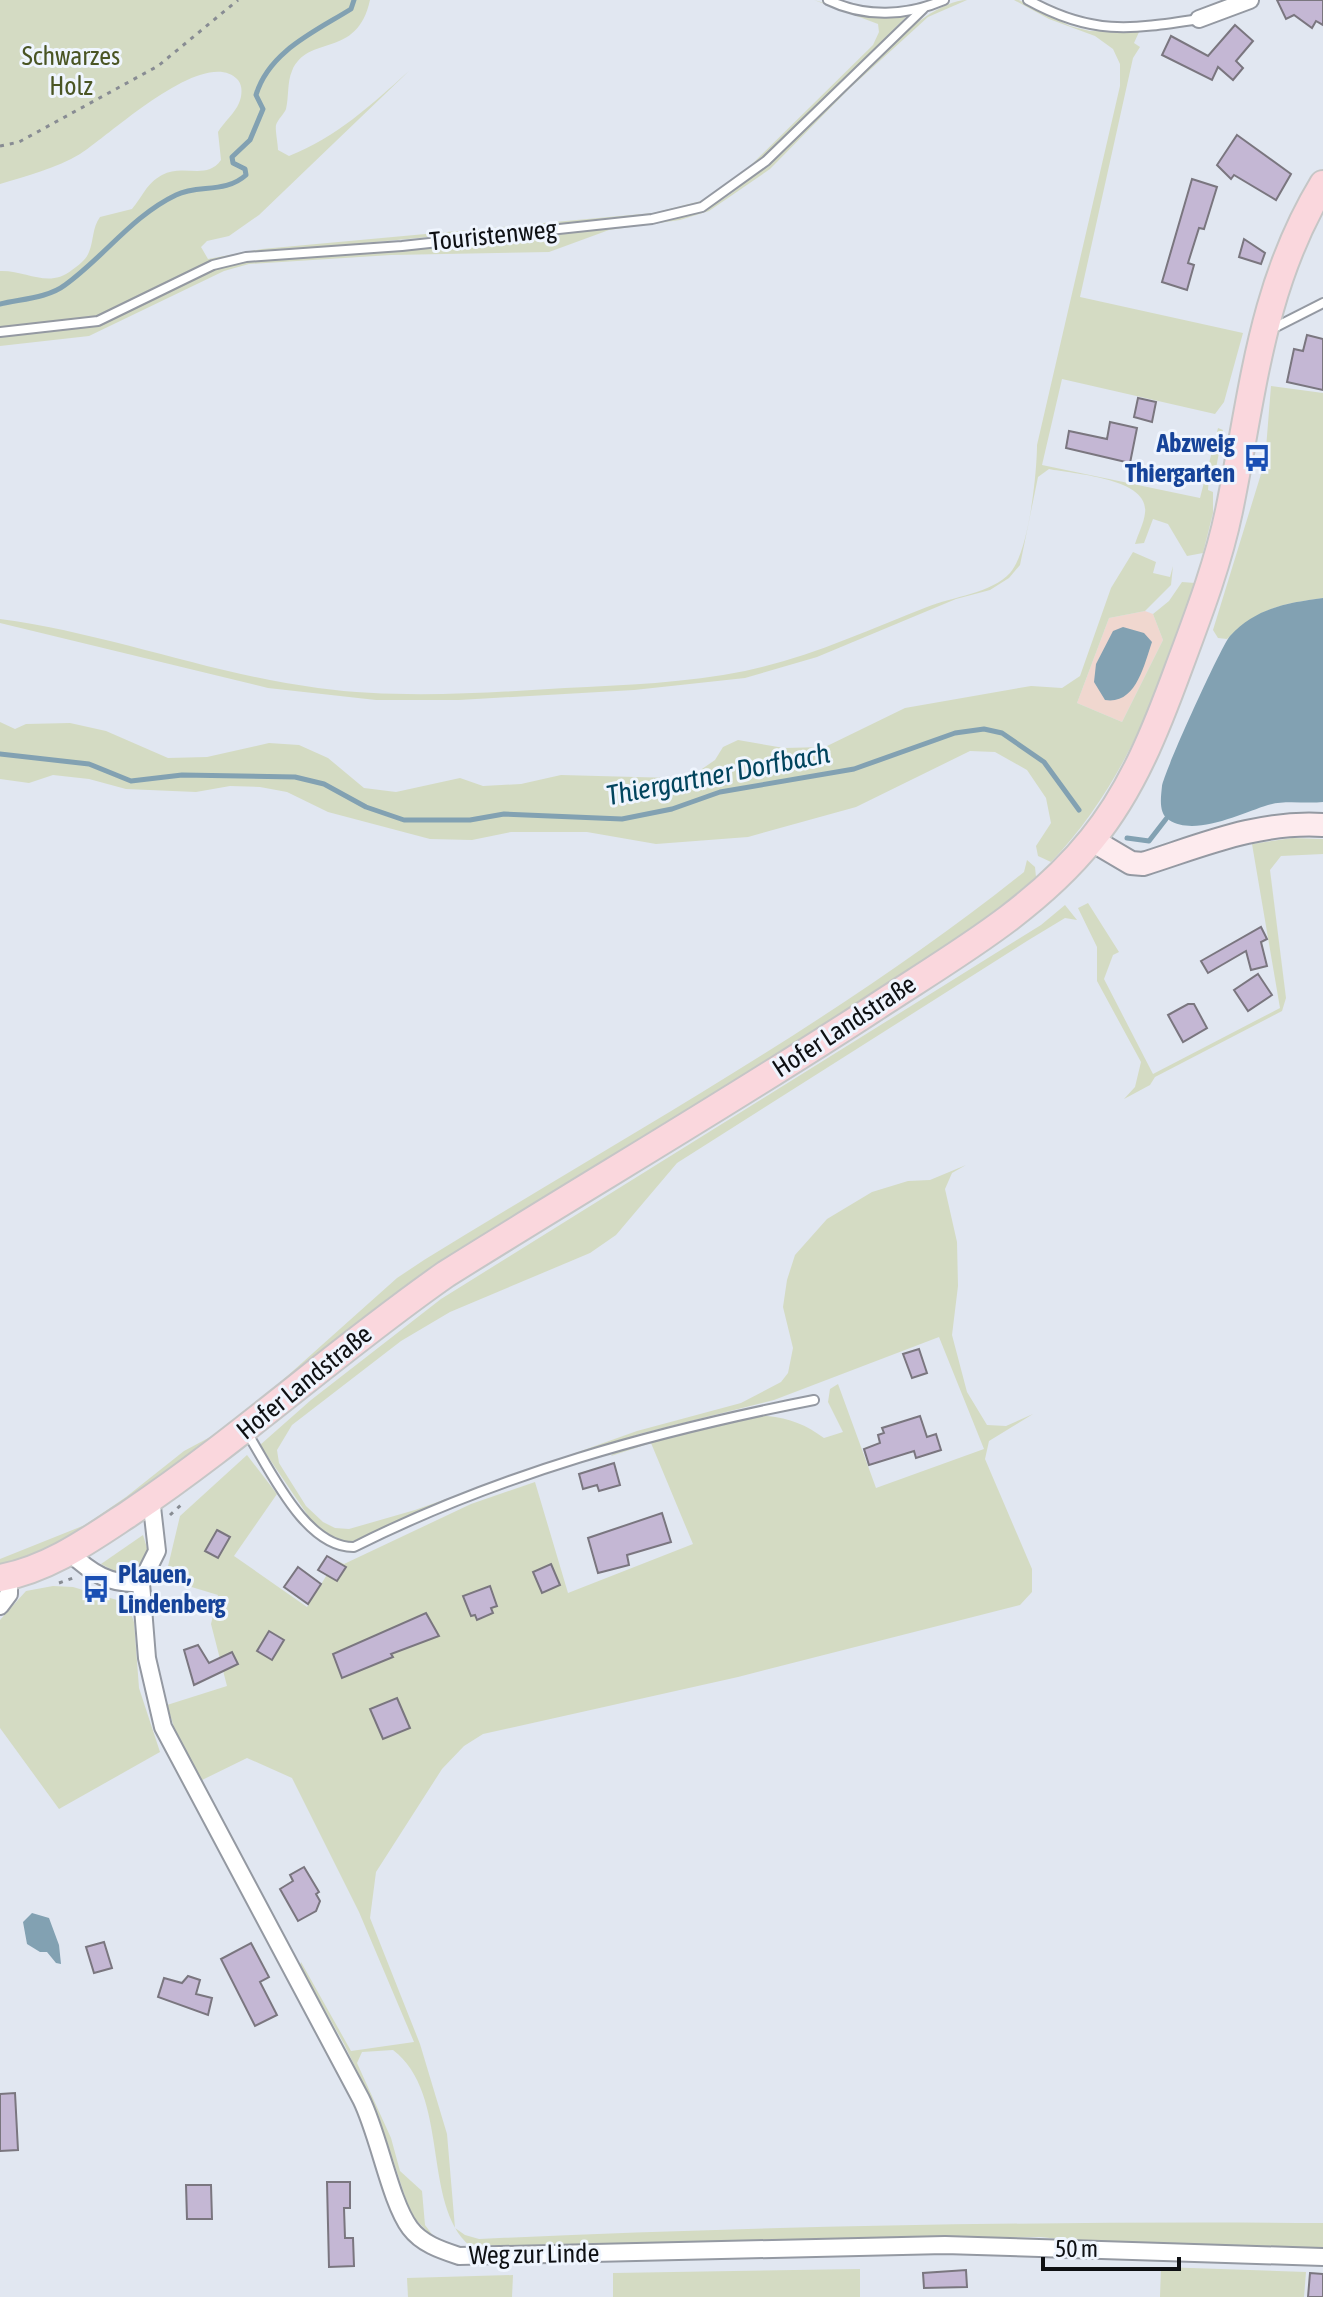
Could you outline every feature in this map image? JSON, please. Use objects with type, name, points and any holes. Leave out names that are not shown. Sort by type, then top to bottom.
[{"type":"main road","name":"Hofer Landstraße","points":[[5,1577],[78,1561],[154,1511],[245,1430],[392,1312],[446,1274],[825,1040],[995,928],[1062,873],[1092,840],[1145,753],[1213,570],[1228,514],[1262,336],[1282,264],[1300,223],[1323,184]]},
{"type":"street","points":[[1199,19],[1250,0]]},
{"type":"street","points":[[1092,840],[1131,863],[1143,864],[1247,831],[1284,825],[1323,825]]},
{"type":"street","name":"Weg zur Linde","points":[[154,1511],[157,1551],[141,1583],[147,1658],[163,1727],[361,2099],[376,2129],[395,2195],[409,2227],[422,2241],[459,2256],[945,2245],[1323,2257]]},
{"type":"street","points":[[78,1561],[120,1584],[141,1583]]},
{"type":"street","points":[[0,1606],[9,1594],[5,1577]]},
{"type":"lane","points":[[828,0],[866,12],[923,9],[944,0]]},
{"type":"lane","points":[[1028,0],[1065,20],[1096,27],[1152,27],[1199,19]]},
{"type":"lane","name":"Touristenweg","points":[[0,332],[98,321],[213,265],[246,257],[402,246],[652,219],[702,207],[766,161],[923,9]]},
{"type":"lane","points":[[1262,336],[1323,303]]},
{"type":"lane","points":[[245,1430],[310,1530],[339,1547],[354,1547],[491,1488],[633,1440],[814,1400]]},
{"type":"path","points":[[0,146],[19,142],[158,66],[238,0]]},
{"type":"path","points":[[154,1511],[180,1507],[187,1497]]},
{"type":"path","points":[[49,1582],[65,1584],[78,1561]]},
{"type":"shaded area","points":[[1145,611],[1153,614],[1163,640],[1122,722],[1077,703],[1109,618]]},
{"type":"green space","name":"Schwarzes Holz","points":[[0,0],[370,0],[364,19],[355,31],[344,39],[309,52],[292,71],[286,109],[276,125],[278,150],[289,156],[323,139],[353,119],[409,71],[259,215],[229,236],[207,241],[201,247],[208,259],[262,249],[653,213],[701,201],[742,174],[873,45],[879,32],[878,24],[814,0],[872,17],[906,17],[765,158],[702,203],[652,216],[237,255],[203,266],[93,318],[67,324],[0,330],[0,271],[46,278],[63,275],[86,257],[100,217],[132,209],[148,186],[162,175],[208,170],[215,166],[221,160],[218,132],[237,107],[242,91],[238,80],[223,72],[203,74],[157,97],[71,159],[0,184]]},
{"type":"green space","points":[[967,0],[928,17],[849,89],[770,169],[709,211],[680,220],[609,230],[549,252],[391,255],[249,264],[224,271],[89,336],[0,346],[0,336],[89,326],[206,272],[249,260],[640,223],[694,213],[711,206],[739,187],[772,159],[911,27],[941,7]]},
{"type":"green space","points":[[1014,0],[1070,26],[1090,31],[1139,32],[1134,43],[1140,47],[1133,58],[1080,297],[1243,333],[1224,402],[1215,414],[1062,379],[1042,465],[1200,498],[1218,428],[1223,430],[1215,474],[1209,475],[1208,490],[1213,492],[1213,513],[1203,553],[1187,556],[1168,524],[1153,519],[1144,543],[1135,544],[1145,513],[1143,501],[1135,492],[1108,480],[1049,469],[1038,477],[1027,530],[1037,445],[1120,86],[1120,64],[1113,49],[1095,36],[1049,19]]},
{"type":"green space","points":[[1271,386],[1323,393],[1323,598],[1271,609],[1249,620],[1227,639],[1218,638],[1213,630],[1265,461]]},
{"type":"green space","points":[[1027,532],[1020,565],[1009,578],[990,590],[956,599],[817,657],[745,678],[634,690],[459,700],[376,700],[268,688],[0,623],[0,619],[40,625],[238,673],[318,688],[380,693],[472,693],[655,683],[745,671],[815,651],[927,607],[982,590],[1010,573],[1017,563]]},
{"type":"green space","points":[[1133,552],[1156,562],[1153,573],[1170,577],[1173,566],[1171,585],[1145,611],[1109,618],[1077,703],[1122,722],[1163,640],[1153,614],[1169,601],[1182,582],[1195,583],[1196,588],[1154,698],[1120,768],[1100,801],[1051,862],[1038,856],[1036,846],[1051,823],[1046,798],[1027,770],[995,752],[970,751],[856,807],[748,837],[656,844],[587,832],[511,832],[472,840],[430,839],[328,812],[287,792],[260,787],[230,786],[196,792],[126,789],[89,779],[53,775],[29,783],[0,779],[0,722],[15,729],[26,724],[70,723],[106,731],[168,758],[207,757],[269,743],[299,745],[328,758],[364,788],[396,792],[460,778],[483,786],[521,784],[561,775],[673,778],[699,771],[715,760],[723,747],[738,740],[784,748],[825,747],[905,708],[1031,686],[1062,688],[1080,676],[1111,588]]},
{"type":"green space","points":[[1292,838],[1323,839],[1323,854],[1281,856],[1270,870],[1286,998],[1282,1011],[1155,1077],[1150,1085],[1124,1099],[1135,1087],[1141,1062],[1097,981],[1097,947],[1078,908],[1088,903],[1119,952],[1113,955],[1104,979],[1153,1074],[1280,1008],[1252,844]]},
{"type":"green space","points":[[1027,860],[1035,867],[1036,877],[971,932],[240,1424],[66,1545],[0,1568],[0,1559],[85,1525],[184,1451],[212,1436],[266,1395],[397,1278],[730,1075],[880,978],[1024,872]]},
{"type":"green space","points":[[1065,905],[1077,920],[1065,918],[1027,941],[677,1163],[616,1235],[590,1253],[450,1312],[401,1341],[292,1425],[277,1450],[279,1463],[306,1506],[323,1522],[335,1528],[349,1529],[415,1510],[637,1431],[741,1403],[781,1382],[788,1373],[793,1348],[783,1307],[787,1280],[795,1255],[827,1219],[872,1192],[908,1181],[930,1180],[966,1165],[952,1173],[945,1189],[957,1242],[958,1286],[952,1335],[967,1392],[987,1425],[1006,1426],[1033,1414],[989,1441],[985,1459],[1032,1569],[1032,1592],[1020,1605],[738,1677],[483,1734],[464,1746],[442,1769],[376,1872],[370,1918],[420,2044],[447,2134],[455,2227],[445,2204],[423,2093],[411,2069],[393,2050],[362,2052],[357,2063],[391,2138],[400,2171],[422,2191],[425,2225],[437,2241],[411,2215],[378,2114],[344,2044],[300,1966],[301,1962],[351,2051],[414,2042],[359,1912],[292,1778],[247,1758],[198,1782],[180,1746],[167,1705],[227,1686],[211,1624],[218,1595],[165,1579],[180,1516],[247,1455],[277,1494],[234,1556],[307,1607],[336,1560],[344,1564],[471,1504],[535,1482],[568,1593],[693,1544],[651,1443],[611,1456],[638,1443],[711,1424],[767,1416],[797,1423],[824,1438],[843,1432],[828,1402],[830,1389],[838,1384],[876,1488],[984,1449],[939,1337],[774,1400],[639,1434],[350,1542],[338,1542],[317,1529],[260,1445],[311,1400],[441,1299],[1041,925]]},
{"type":"green space","points":[[143,1535],[148,1551],[138,1567],[116,1572],[101,1564]]},
{"type":"green space","points":[[53,1586],[73,1587],[127,1603],[134,1622],[139,1688],[160,1752],[59,1809],[0,1728],[0,1620],[26,1591]]},
{"type":"green space","points":[[1323,2223],[1323,2250],[1165,2243],[1120,2246],[1041,2237],[470,2246],[456,2229],[479,2239],[901,2225]]},
{"type":"green space","points":[[1161,2267],[1306,2272],[1304,2297],[1160,2297]]},
{"type":"green space","points":[[860,2269],[860,2297],[613,2297],[613,2273]]},
{"type":"green space","points":[[513,2275],[512,2297],[408,2297],[407,2278]]},
{"type":"water","points":[[1323,598],[1323,802],[1274,804],[1205,825],[1180,825],[1169,820],[1161,804],[1165,776],[1205,684],[1230,636],[1250,619],[1272,608]]},
{"type":"water","points":[[1123,627],[1144,633],[1152,642],[1142,672],[1131,690],[1116,700],[1105,700],[1094,682],[1096,664],[1113,631]]},
{"type":"water","points":[[32,1913],[49,1918],[59,1945],[61,1964],[56,1963],[47,1952],[40,1952],[27,1944],[23,1922]]},
{"type":"building","points":[[1277,0],[1323,0],[1323,25],[1316,21],[1312,28],[1294,15],[1286,19]]},
{"type":"building","points":[[1235,25],[1253,41],[1236,61],[1243,68],[1233,80],[1218,67],[1212,80],[1162,55],[1171,36],[1208,56]]},
{"type":"building","points":[[1237,135],[1291,174],[1276,200],[1234,175],[1231,179],[1217,165]]},
{"type":"building","points":[[1192,179],[1217,187],[1204,229],[1199,228],[1188,263],[1194,265],[1187,290],[1162,282]]},
{"type":"building","points":[[1244,239],[1265,253],[1261,264],[1239,257]]},
{"type":"building","points":[[1307,335],[1323,339],[1323,390],[1287,382],[1294,349],[1303,351]]},
{"type":"building","points":[[1138,398],[1156,402],[1152,422],[1134,417]]},
{"type":"building","points":[[1110,422],[1137,428],[1130,463],[1066,448],[1069,431],[1107,439]]},
{"type":"building","points":[[1261,927],[1267,939],[1261,942],[1267,966],[1251,970],[1246,951],[1208,973],[1201,961]]},
{"type":"building","points":[[1258,974],[1272,995],[1248,1011],[1234,990]]},
{"type":"building","points":[[1194,1004],[1207,1028],[1183,1042],[1168,1015]]},
{"type":"building","points":[[919,1349],[927,1373],[912,1378],[903,1354]]},
{"type":"building","points":[[920,1416],[927,1437],[936,1434],[941,1450],[916,1458],[914,1451],[869,1465],[864,1449],[880,1443],[878,1435],[884,1433],[882,1428]]},
{"type":"building","points":[[614,1463],[620,1485],[599,1491],[597,1485],[583,1489],[579,1474]]},
{"type":"building","points":[[662,1513],[671,1542],[627,1555],[629,1565],[598,1573],[588,1538]]},
{"type":"building","points":[[217,1530],[230,1537],[218,1558],[205,1551]]},
{"type":"building","points":[[327,1556],[346,1567],[337,1581],[318,1570]]},
{"type":"building","points":[[551,1564],[560,1585],[542,1593],[533,1572]]},
{"type":"building","points":[[298,1567],[321,1584],[308,1604],[284,1587]]},
{"type":"building","points":[[490,1586],[497,1606],[491,1608],[493,1613],[477,1620],[475,1615],[471,1616],[463,1596]]},
{"type":"building","points":[[426,1613],[439,1636],[391,1654],[393,1657],[342,1678],[333,1654]]},
{"type":"building","points":[[269,1631],[284,1640],[272,1660],[257,1651]]},
{"type":"building","points":[[198,1645],[209,1663],[232,1652],[238,1664],[194,1685],[184,1650]]},
{"type":"building","points":[[397,1698],[410,1728],[383,1739],[370,1709]]},
{"type":"building","points":[[304,1867],[319,1892],[316,1894],[320,1901],[316,1911],[298,1921],[280,1889],[293,1881],[290,1875]]},
{"type":"building","points":[[104,1942],[112,1968],[94,1973],[86,1947]]},
{"type":"building","points":[[251,1943],[269,1977],[260,1982],[277,2015],[255,2026],[221,1959]]},
{"type":"building","points":[[188,1976],[200,1980],[196,1994],[212,1998],[208,2015],[158,1997],[164,1978],[182,1983]]},
{"type":"building","points":[[15,2093],[18,2150],[0,2151],[0,2094]]},
{"type":"building","points":[[327,2182],[350,2182],[350,2208],[344,2208],[345,2238],[353,2238],[354,2266],[329,2267]]},
{"type":"building","points":[[186,2185],[211,2185],[212,2219],[187,2219]]},
{"type":"building","points":[[966,2270],[967,2287],[924,2288],[923,2273]]},
{"type":"building","points":[[1310,2273],[1323,2274],[1323,2297],[1308,2297]]},
{"type":"waterway","points":[[0,304],[58,289],[132,225],[176,195],[229,185],[246,175],[245,169],[233,163],[232,157],[250,140],[263,109],[256,95],[262,80],[283,54],[351,9],[354,0]]},
{"type":"waterway","name":"Thiergartner Dorfbach","points":[[0,754],[89,764],[131,781],[182,775],[295,777],[324,784],[366,807],[404,820],[470,820],[504,814],[622,819],[672,809],[720,792],[854,769],[955,733],[984,729],[1002,733],[1044,762],[1079,810]]},
{"type":"waterway","name":"Thiergartner Dorfbach","points":[[1127,838],[1149,841],[1166,819]]},
{"type":"place","name":"Abzweig Thiergarten","points":[[1257,458]]},
{"type":"place","name":"Plauen, Lindenberg","points":[[96,1589]]}]
